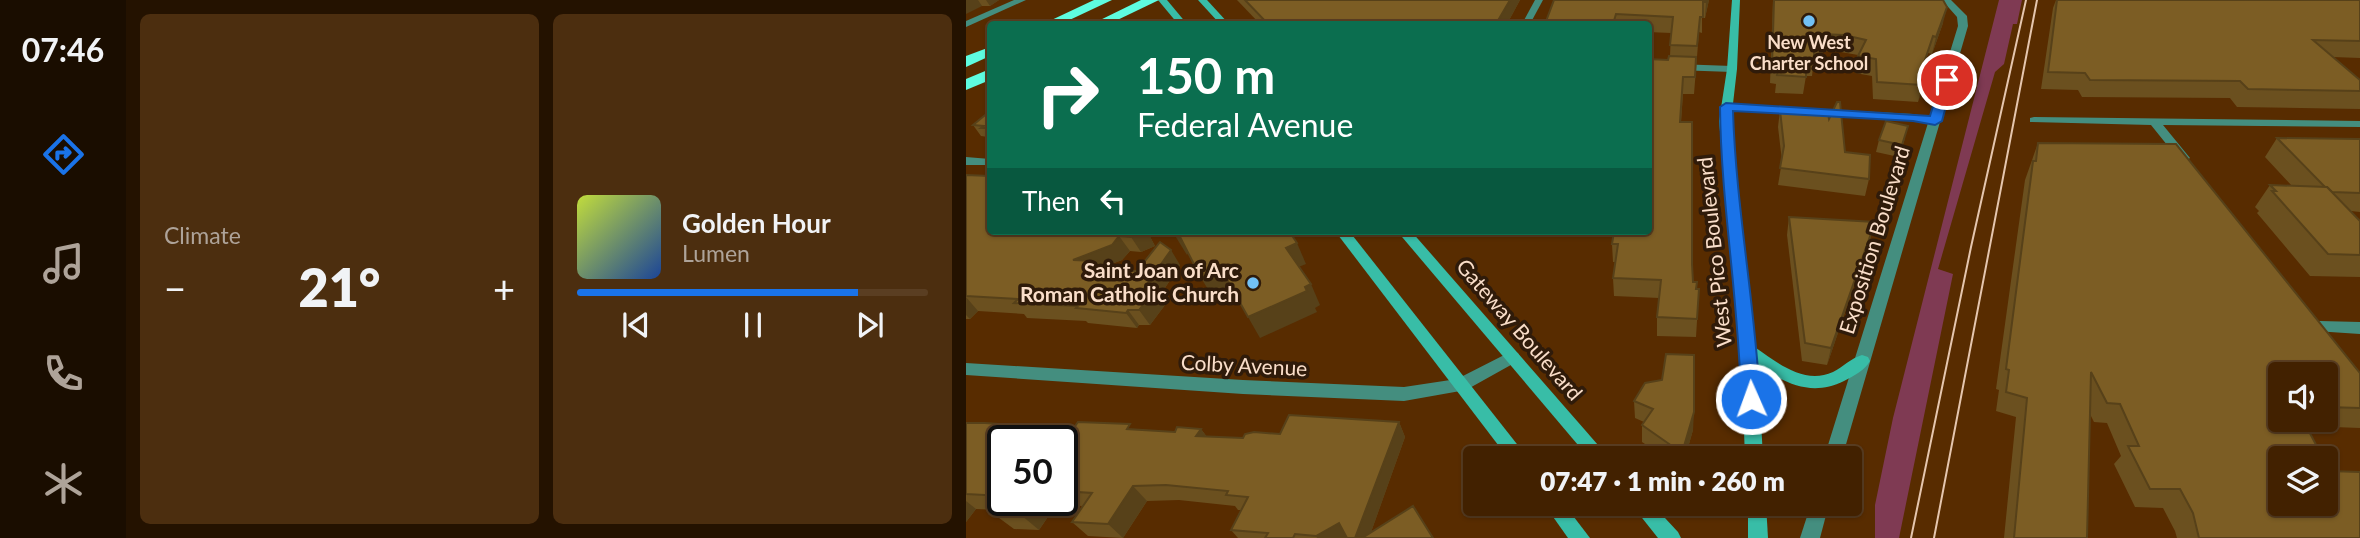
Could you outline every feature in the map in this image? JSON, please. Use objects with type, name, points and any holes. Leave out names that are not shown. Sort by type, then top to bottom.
[{"type":"highway","points":[[1057,21],[1105,0]]},
{"type":"highway","points":[[1106,21],[1152,0]]},
{"type":"highway","points":[[966,62],[987,52]]},
{"type":"highway","points":[[966,85],[987,75]]},
{"type":"main road","points":[[1162,0],[1180,21]]},
{"type":"main road","points":[[1203,0],[1222,21]]},
{"type":"main road","name":"West Pico Boulevard","points":[[1736,0],[1732,69],[1726,107],[1728,170],[1749,351],[1753,446]]},
{"type":"main road","points":[[1345,235],[1508,446]]},
{"type":"main road","name":"Gateway Boulevard","points":[[1407,235],[1590,446]]},
{"type":"main road","points":[[1749,351],[1783,375],[1801,383],[1818,384],[1846,375],[1862,361]]},
{"type":"main road","points":[[1563,516],[1580,538]]},
{"type":"main road","points":[[1651,516],[1671,538]]},
{"type":"main road","points":[[1757,516],[1758,538]]},
{"type":"street","points":[[966,24],[1021,0]]},
{"type":"street","points":[[1528,21],[1539,0]]},
{"type":"street","name":"Exposition Boulevard","points":[[1837,446],[1963,26],[1962,16],[1945,0]]},
{"type":"street","points":[[1652,66],[1732,69]]},
{"type":"street","points":[[1726,107],[1913,117],[1935,121]]},
{"type":"street","points":[[2034,120],[2360,124]]},
{"type":"street","points":[[2154,121],[2190,167]]},
{"type":"street","points":[[966,161],[987,162]]},
{"type":"street","points":[[2335,345],[2315,321],[2360,328]]},
{"type":"street","name":"Colby Avenue","points":[[966,369],[1243,387],[1404,394],[1460,385],[1512,356]]},
{"type":"street","points":[[1810,538],[1816,516]]},
{"type":"shaded area","points":[[1999,0],[2022,0],[2017,24],[2013,24],[2004,64],[1995,72],[1938,269],[1953,274],[1899,538],[1875,538],[1875,505],[1893,418]]},
{"type":"building","points":[[1245,0],[1510,0],[1498,21],[1265,21]]},
{"type":"building","points":[[1554,0],[1706,0],[1703,2],[1703,17],[1700,17],[1697,46],[1670,45],[1673,17],[1616,14],[1614,21],[1546,21]]},
{"type":"building","points":[[1774,0],[1943,0],[1947,7],[1936,37],[1933,36],[1922,69],[1928,70],[1922,85],[1877,82],[1876,59],[1858,56],[1866,40],[1844,35],[1821,34],[1823,51],[1814,50],[1814,59],[1806,59],[1806,77],[1777,75],[1778,67],[1772,66]]},
{"type":"building","points":[[2057,0],[2360,0],[2360,41],[2313,40],[2360,80],[2360,91],[2248,89],[2240,81],[2090,80],[2085,73],[2048,72]]},
{"type":"building","points":[[1669,56],[1696,57],[1695,77],[1683,77],[1680,122],[1692,122],[1692,264],[1693,282],[1697,282],[1696,289],[1699,289],[1697,319],[1657,317],[1661,280],[1613,278],[1618,244],[1612,244],[1613,235],[1652,235],[1652,59],[1668,60]]},
{"type":"building","points":[[1837,102],[1840,102],[1845,152],[1870,155],[1869,179],[1780,168],[1784,146],[1780,110],[1828,113],[1829,119]]},
{"type":"building","points":[[987,113],[987,128],[973,125]]},
{"type":"building","points":[[1886,121],[1908,126],[1902,145],[1879,140]]},
{"type":"building","points":[[2277,138],[2360,139],[2360,193],[2332,192]]},
{"type":"building","points":[[2038,143],[2176,144],[2360,373],[2360,408],[2338,407],[2338,362],[2268,362],[2268,432],[2309,432],[2317,446],[2268,446],[2268,516],[2338,516],[2338,471],[2360,472],[2360,538],[2199,538],[2193,513],[2180,489],[2150,489],[2128,446],[2139,446],[2120,404],[2107,403],[2091,372],[2087,538],[2014,538],[2027,398],[2006,392],[2009,370],[2006,369],[2033,161],[2036,161]]},
{"type":"building","points":[[966,175],[987,176],[987,235],[1136,235],[1119,236],[1112,245],[1073,260],[1096,261],[1088,269],[1137,271],[1160,242],[1171,250],[1143,290],[1155,290],[1139,310],[1128,310],[1126,313],[1076,308],[1078,306],[1014,303],[1018,299],[966,296]]},
{"type":"building","points":[[2270,185],[2327,187],[2360,221],[2360,255],[2328,254],[2272,191],[2276,191]]},
{"type":"building","points":[[1789,217],[1875,222],[1831,348],[1805,343]]},
{"type":"building","name":"Saint Joan of Arc Roman Catholic Church","points":[[1179,235],[1292,235],[1297,243],[1286,248],[1311,284],[1305,287],[1307,291],[1248,317],[1224,274],[1210,280],[1208,275],[1201,278]]},
{"type":"building","points":[[1666,354],[1694,355],[1694,412],[1684,446],[1672,446],[1642,425],[1653,409],[1634,401],[1645,383],[1662,380]]},
{"type":"building","points":[[1289,415],[1399,422],[1355,538],[1347,538],[1339,523],[1316,536],[1295,534],[1293,538],[1265,538],[1268,533],[1231,530],[1248,497],[1226,495],[1228,491],[1166,485],[1133,486],[1108,524],[1072,522],[1092,493],[1078,492],[1078,425],[1076,425],[1078,422],[1130,424],[1127,429],[1175,432],[1177,427],[1201,429],[1196,436],[1243,438],[1245,434],[1254,432],[1280,434]]},
{"type":"building","points":[[966,423],[1014,425],[987,425],[987,495],[966,494]]},
{"type":"building","points":[[1413,506],[1433,538],[1362,538]]},
{"type":"tram line","points":[[1911,538],[1971,247],[2026,0]]},
{"type":"tram line","points":[[1934,538],[2037,0]]},
{"type":"place","name":"New West Charter School","points":[[1809,21]]},
{"type":"place","name":"Saint Joan of Arc Roman Catholic Church","points":[[1253,283]]},
{"type":"route","points":[[1751,399],[1749,351],[1728,170],[1726,107],[1913,117],[1935,121],[1947,80]]}]
